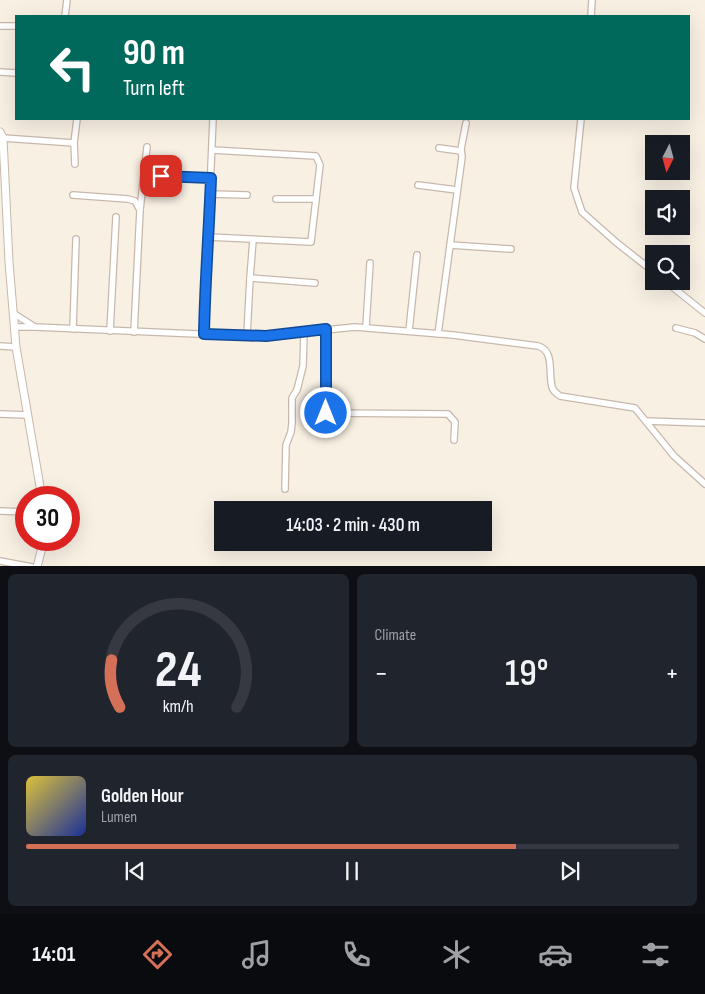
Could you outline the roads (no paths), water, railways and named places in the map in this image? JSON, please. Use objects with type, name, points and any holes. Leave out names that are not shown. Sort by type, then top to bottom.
[{"type":"street","points":[[65,15],[67,0]]},
{"type":"street","points":[[591,15],[592,0]]},
{"type":"street","points":[[0,26],[15,26]]},
{"type":"street","points":[[0,72],[15,73]]},
{"type":"street","points":[[75,164],[74,143],[77,120]]},
{"type":"street","points":[[204,334],[213,120]]},
{"type":"street","points":[[581,120],[574,188],[582,212],[645,265]]},
{"type":"street","points":[[438,334],[466,124]]},
{"type":"street","points":[[40,486],[16,347],[2,135],[74,143]]},
{"type":"street","points":[[134,332],[140,210],[147,147]]},
{"type":"street","points":[[439,148],[461,151]]},
{"type":"street","points":[[208,237],[311,242],[320,165],[316,156],[212,150]]},
{"type":"street","points":[[144,176],[211,178]]},
{"type":"street","points":[[418,185],[457,190]]},
{"type":"street","points":[[210,194],[247,195]]},
{"type":"street","points":[[72,195],[128,199],[135,201],[140,210]]},
{"type":"street","points":[[276,199],[316,199]]},
{"type":"street","points":[[110,331],[116,217]]},
{"type":"street","points":[[73,329],[76,239]]},
{"type":"street","points":[[246,335],[253,240]]},
{"type":"street","points":[[450,244],[510,249]]},
{"type":"street","points":[[409,331],[416,255]]},
{"type":"street","points":[[366,327],[370,263]]},
{"type":"street","points":[[250,278],[315,283]]},
{"type":"street","points":[[676,290],[705,313]]},
{"type":"street","points":[[14,313],[35,328]]},
{"type":"street","points":[[15,327],[266,336],[351,326],[438,334],[543,347],[549,354],[552,388],[560,396],[633,407],[674,456],[705,484]]},
{"type":"street","points":[[676,328],[694,333],[705,339]]},
{"type":"street","points":[[326,329],[326,413],[448,414],[455,422],[454,440]]},
{"type":"street","points":[[285,489],[286,444],[291,432],[292,398],[297,390],[303,366],[304,332]]},
{"type":"street","points":[[0,346],[16,347]]},
{"type":"street","points":[[0,414],[28,415]]},
{"type":"street","points":[[646,421],[705,423]]},
{"type":"street","points":[[0,510],[15,511]]},
{"type":"street","points":[[37,566],[41,551]]},
{"type":"street","points":[[0,561],[32,566]]}]
